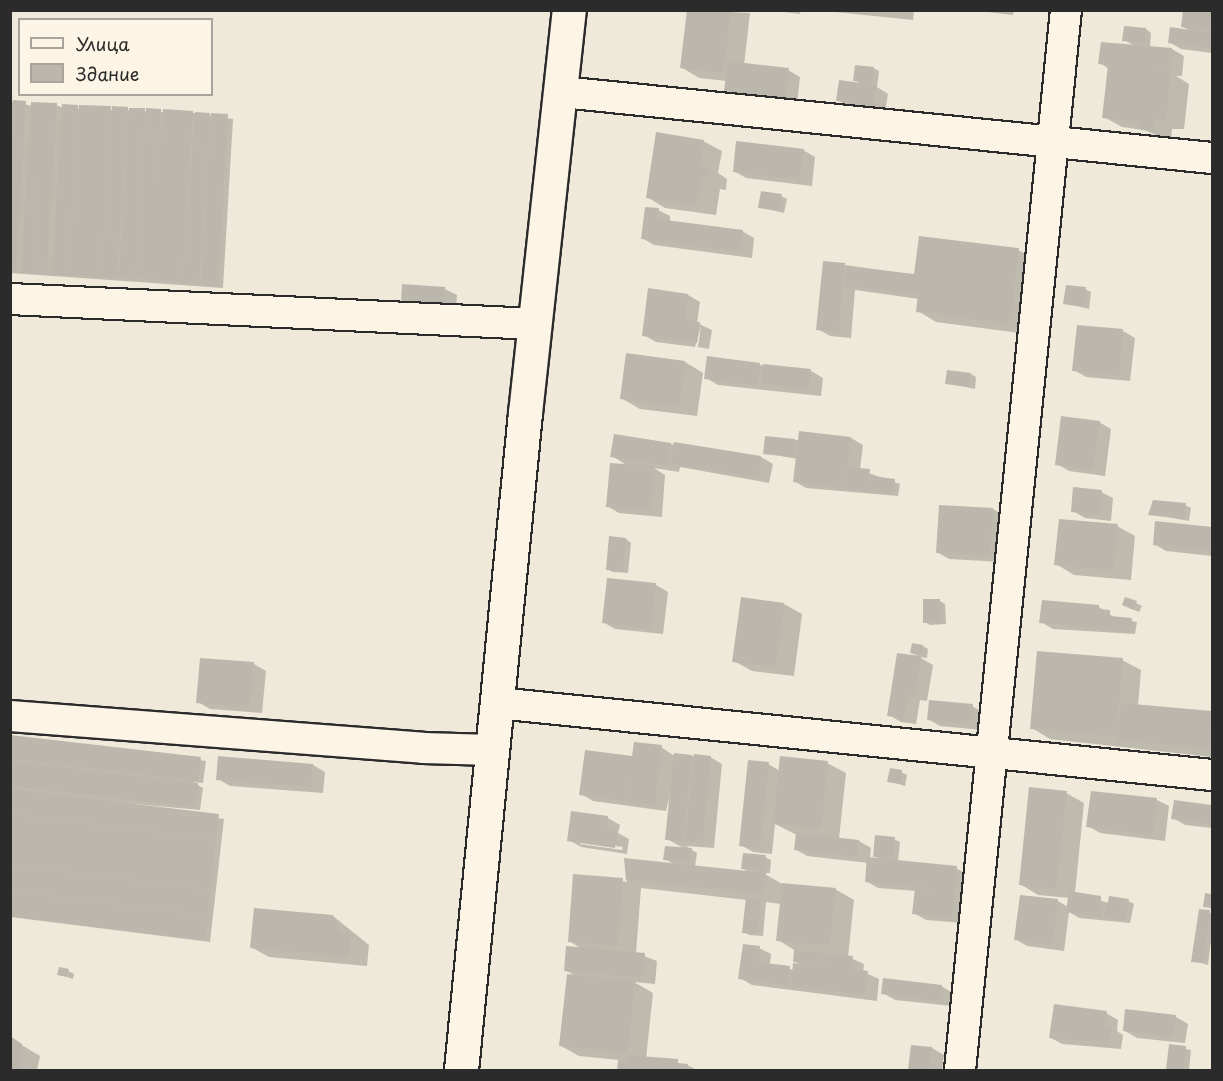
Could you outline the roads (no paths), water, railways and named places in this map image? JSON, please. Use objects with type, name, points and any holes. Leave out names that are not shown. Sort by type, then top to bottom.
[{"type":"main road","points":[[461,1071],[535,324],[569,10]]},
{"type":"street","points":[[960,1071],[1066,10]]},
{"type":"street","points":[[561,92],[1052,144],[1212,158]]},
{"type":"street","points":[[10,299],[535,324]]},
{"type":"street","points":[[497,703],[991,750],[1212,775]]},
{"type":"street","points":[[10,716],[423,748],[493,750]]}]
